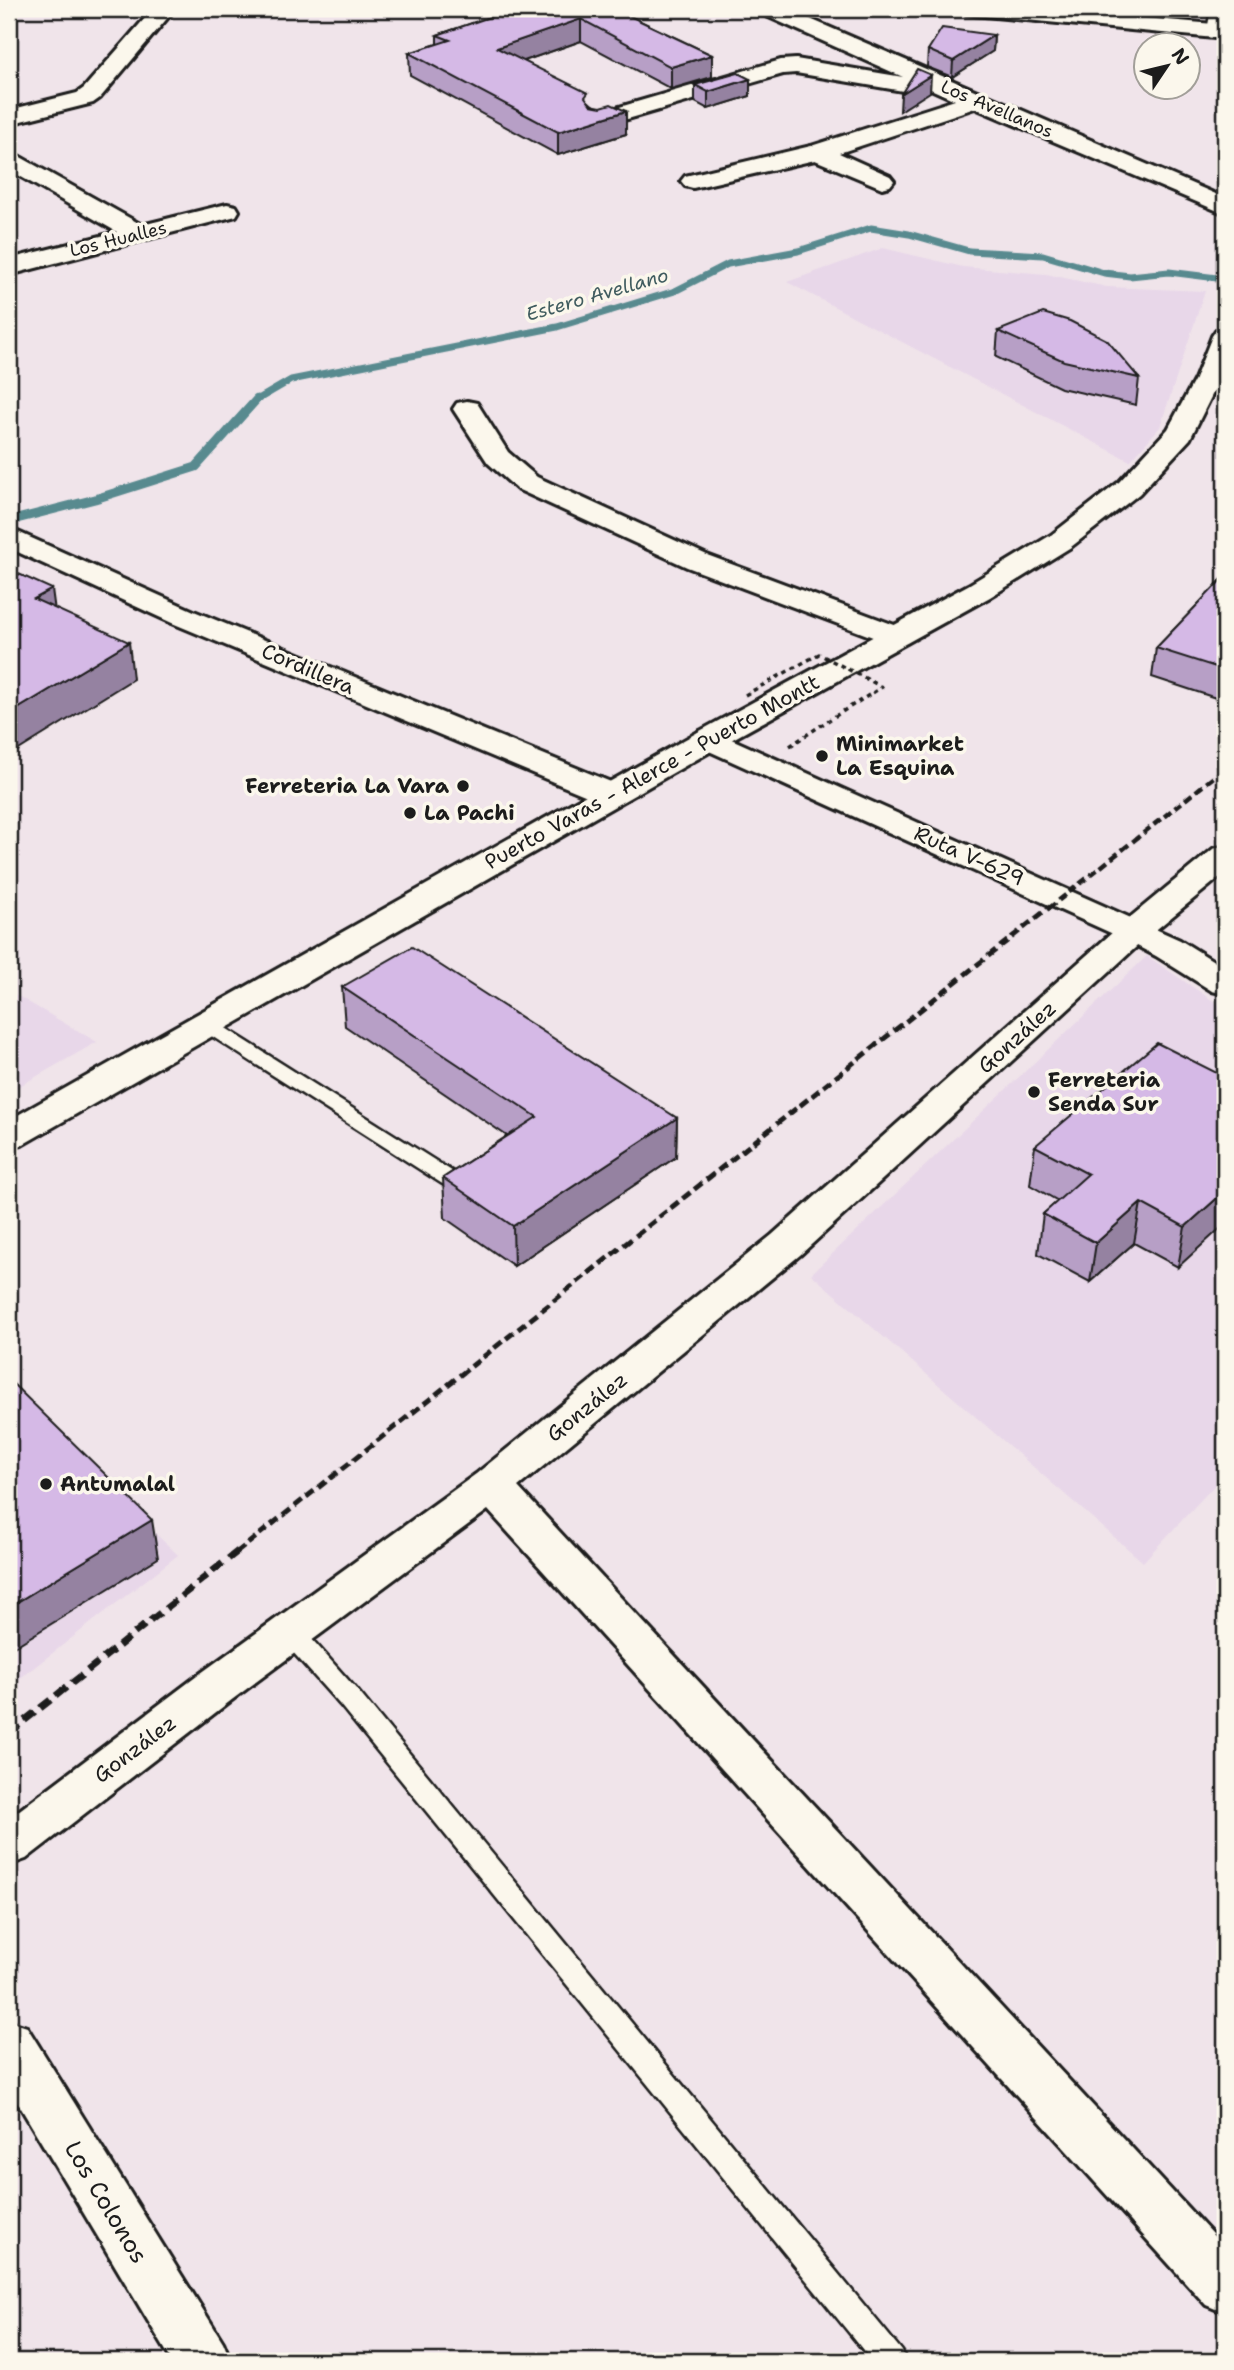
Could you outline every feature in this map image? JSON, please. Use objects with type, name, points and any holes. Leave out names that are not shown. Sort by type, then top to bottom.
[{"type":"street","points":[[9,117],[75,101],[92,93],[164,9]]},
{"type":"street","name":"Los Avellanos","points":[[770,9],[1225,207]]},
{"type":"street","points":[[974,9],[1054,13],[1219,32]]},
{"type":"street","points":[[825,13],[836,25],[864,40],[953,80],[969,96]]},
{"type":"street","points":[[600,120],[781,67],[796,66],[969,96]]},
{"type":"street","points":[[693,181],[818,152],[969,96]]},
{"type":"street","points":[[818,152],[882,181]]},
{"type":"street","points":[[9,160],[139,233]]},
{"type":"street","name":"Los Hualles","points":[[9,267],[227,211]]},
{"type":"street","name":"Puerto Varas - Alerce - Puerto Montt","points":[[9,1136],[709,738],[979,592],[1061,541],[1129,488],[1180,433],[1208,379],[1225,336]]},
{"type":"street","points":[[467,409],[488,445],[504,464],[527,483],[697,561],[897,636]]},
{"type":"street","name":"Cordillera","points":[[9,537],[183,617],[611,794]]},
{"type":"street","name":"Ruta V-629","points":[[709,738],[1134,931],[1168,948],[1225,983]]},
{"type":"street","name":"González","points":[[9,1844],[491,1485],[786,1245],[1134,931],[1225,856]]},
{"type":"street","points":[[491,1485],[1225,2287]]},
{"type":"street","name":"Los Colonos","points":[[9,2043],[203,2361]]},
{"type":"lane","points":[[1216,9],[1219,32]]},
{"type":"lane","points":[[206,1024],[451,1180]]},
{"type":"lane","points":[[292,1634],[349,1698],[891,2361]]},
{"type":"path","points":[[745,695],[819,654],[882,687],[763,764]]},
{"type":"shaded area","points":[[883,248],[963,267],[1046,274],[1107,287],[1205,291],[1160,427],[1130,461],[787,282]]},
{"type":"shaded area","points":[[1147,956],[1225,1009],[1225,1474],[1143,1562],[811,1274]]},
{"type":"shaded area","points":[[9,991],[97,1042],[9,1092]]},
{"type":"shaded area","name":"Antumalal","points":[[9,1394],[178,1555],[9,1687]]},
{"type":"building","points":[[513,9],[615,9],[712,55],[671,67],[581,19],[497,48],[588,93],[585,97],[591,105],[601,107],[611,104],[626,111],[558,132],[409,53],[450,40],[437,35]]},
{"type":"building","points":[[942,28],[994,35],[953,61],[928,50]]},
{"type":"building","points":[[917,69],[931,75],[901,94]]},
{"type":"building","points":[[738,73],[750,79],[708,92],[695,85]]},
{"type":"building","points":[[1043,313],[1070,321],[1107,340],[1139,378],[1064,361],[998,331]]},
{"type":"building","points":[[12,571],[52,589],[34,599],[129,642],[9,714],[9,573]]},
{"type":"building","points":[[1225,576],[1225,670],[1156,648]]},
{"type":"building","points":[[412,947],[677,1118],[513,1226],[443,1178],[537,1117],[342,987]]},
{"type":"building","points":[[1157,1043],[1225,1077],[1225,1191],[1185,1227],[1141,1203],[1096,1243],[1043,1214],[1088,1174],[1035,1146]]},
{"type":"building","name":"Antumalal","points":[[9,1380],[152,1520],[9,1607]]},
{"type":"waterway","name":"Estero Avellano","points":[[255,401],[291,380],[557,327],[675,291],[728,264],[798,251],[871,228],[909,234],[969,251],[1043,255],[1104,273],[1130,276],[1169,272],[1225,279]]},
{"type":"waterway","name":"Estero Avellano","points":[[9,521],[95,499],[196,467],[255,401]]},
{"type":"railway","points":[[1048,909],[1225,768]]},
{"type":"railway","points":[[236,1553],[1050,907]]},
{"type":"railway","points":[[9,1733],[238,1551]]},
{"type":"place","name":"Minimarket La Esquina","points":[[822,756]]},
{"type":"place","name":"Ferreteria La Vara","points":[[463,786]]},
{"type":"place","name":"La Pachi","points":[[410,813]]},
{"type":"place","name":"Ferreteria Senda Sur","points":[[1034,1092]]},
{"type":"place","name":"Antumalal","points":[[46,1484]]}]
